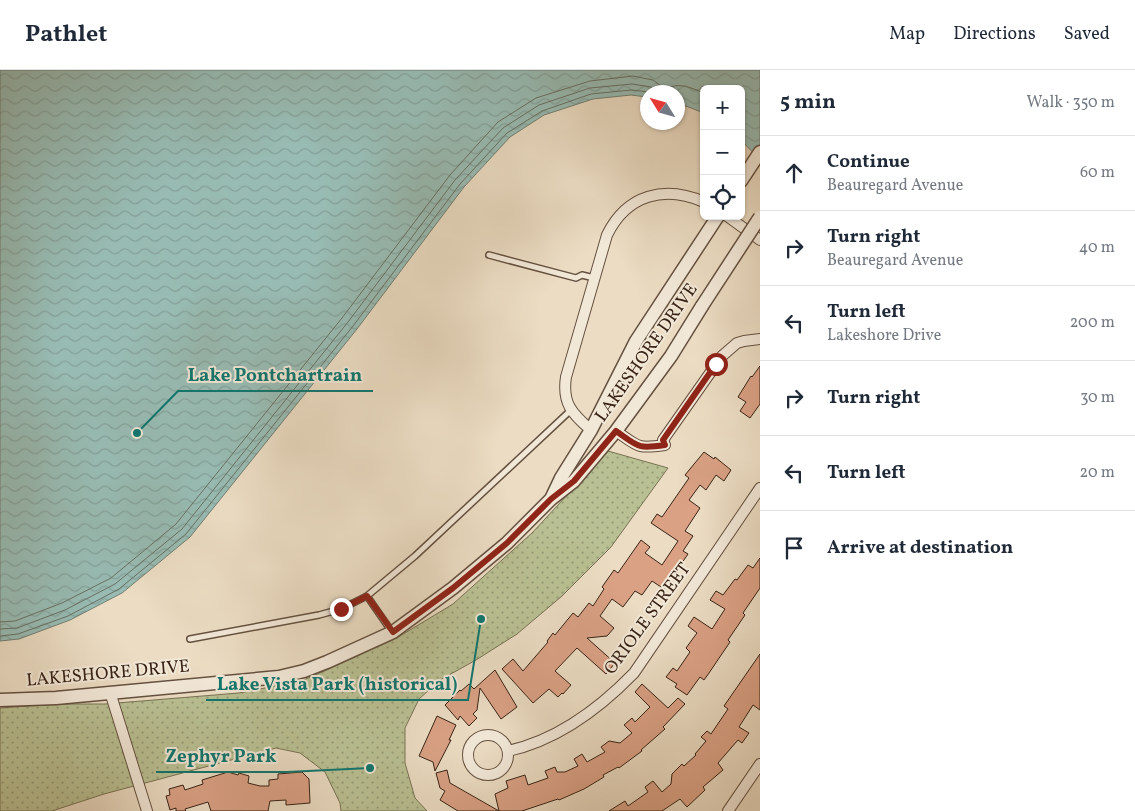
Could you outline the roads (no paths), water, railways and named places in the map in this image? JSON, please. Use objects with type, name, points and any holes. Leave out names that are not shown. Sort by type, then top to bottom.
[{"type":"street","points":[[745,175],[760,152]]},
{"type":"street","points":[[592,430],[571,410],[565,396],[566,377],[611,227],[631,204],[648,197],[668,193],[685,195],[700,201]]},
{"type":"street","name":"LAKESHORE DRIVE","points":[[0,700],[56,698],[279,677],[304,671],[327,662],[393,632],[453,588],[507,543],[551,499],[574,481],[616,431],[671,356],[760,217]]},
{"type":"street","name":"LAKESHORE DRIVE","points":[[551,499],[561,478],[592,430],[636,341],[715,220]]},
{"type":"street","points":[[732,220],[760,240]]},
{"type":"street","points":[[616,431],[639,447],[648,448],[665,445],[663,440],[722,356],[737,344],[760,339]]},
{"type":"street","name":"ORIOLE STREET","points":[[508,751],[524,748],[573,724],[612,696],[634,672],[760,488]]},
{"type":"street","points":[[110,692],[147,811]]},
{"type":"street","points":[[728,811],[760,764]]},
{"type":"lane","points":[[489,255],[576,278],[582,275],[595,278]]},
{"type":"lane","points":[[190,639],[319,615],[341,609],[367,596],[415,556],[571,410]]},
{"type":"lane","points":[[367,596],[393,632]]},
{"type":"water","points":[[0,70],[760,70],[760,160],[745,144],[745,85],[700,85],[700,111],[685,106],[685,85],[640,85],[640,96],[631,95],[593,99],[544,115],[510,137],[464,187],[357,329],[190,537],[122,593],[70,620],[19,639],[0,641]]},
{"type":"place","name":"Lake Pontchartrain","points":[[137,433]]},
{"type":"place","name":"Lake Vista Park (historical)","points":[[481,619]]},
{"type":"place","name":"Zephyr Park","points":[[370,768]]}]
